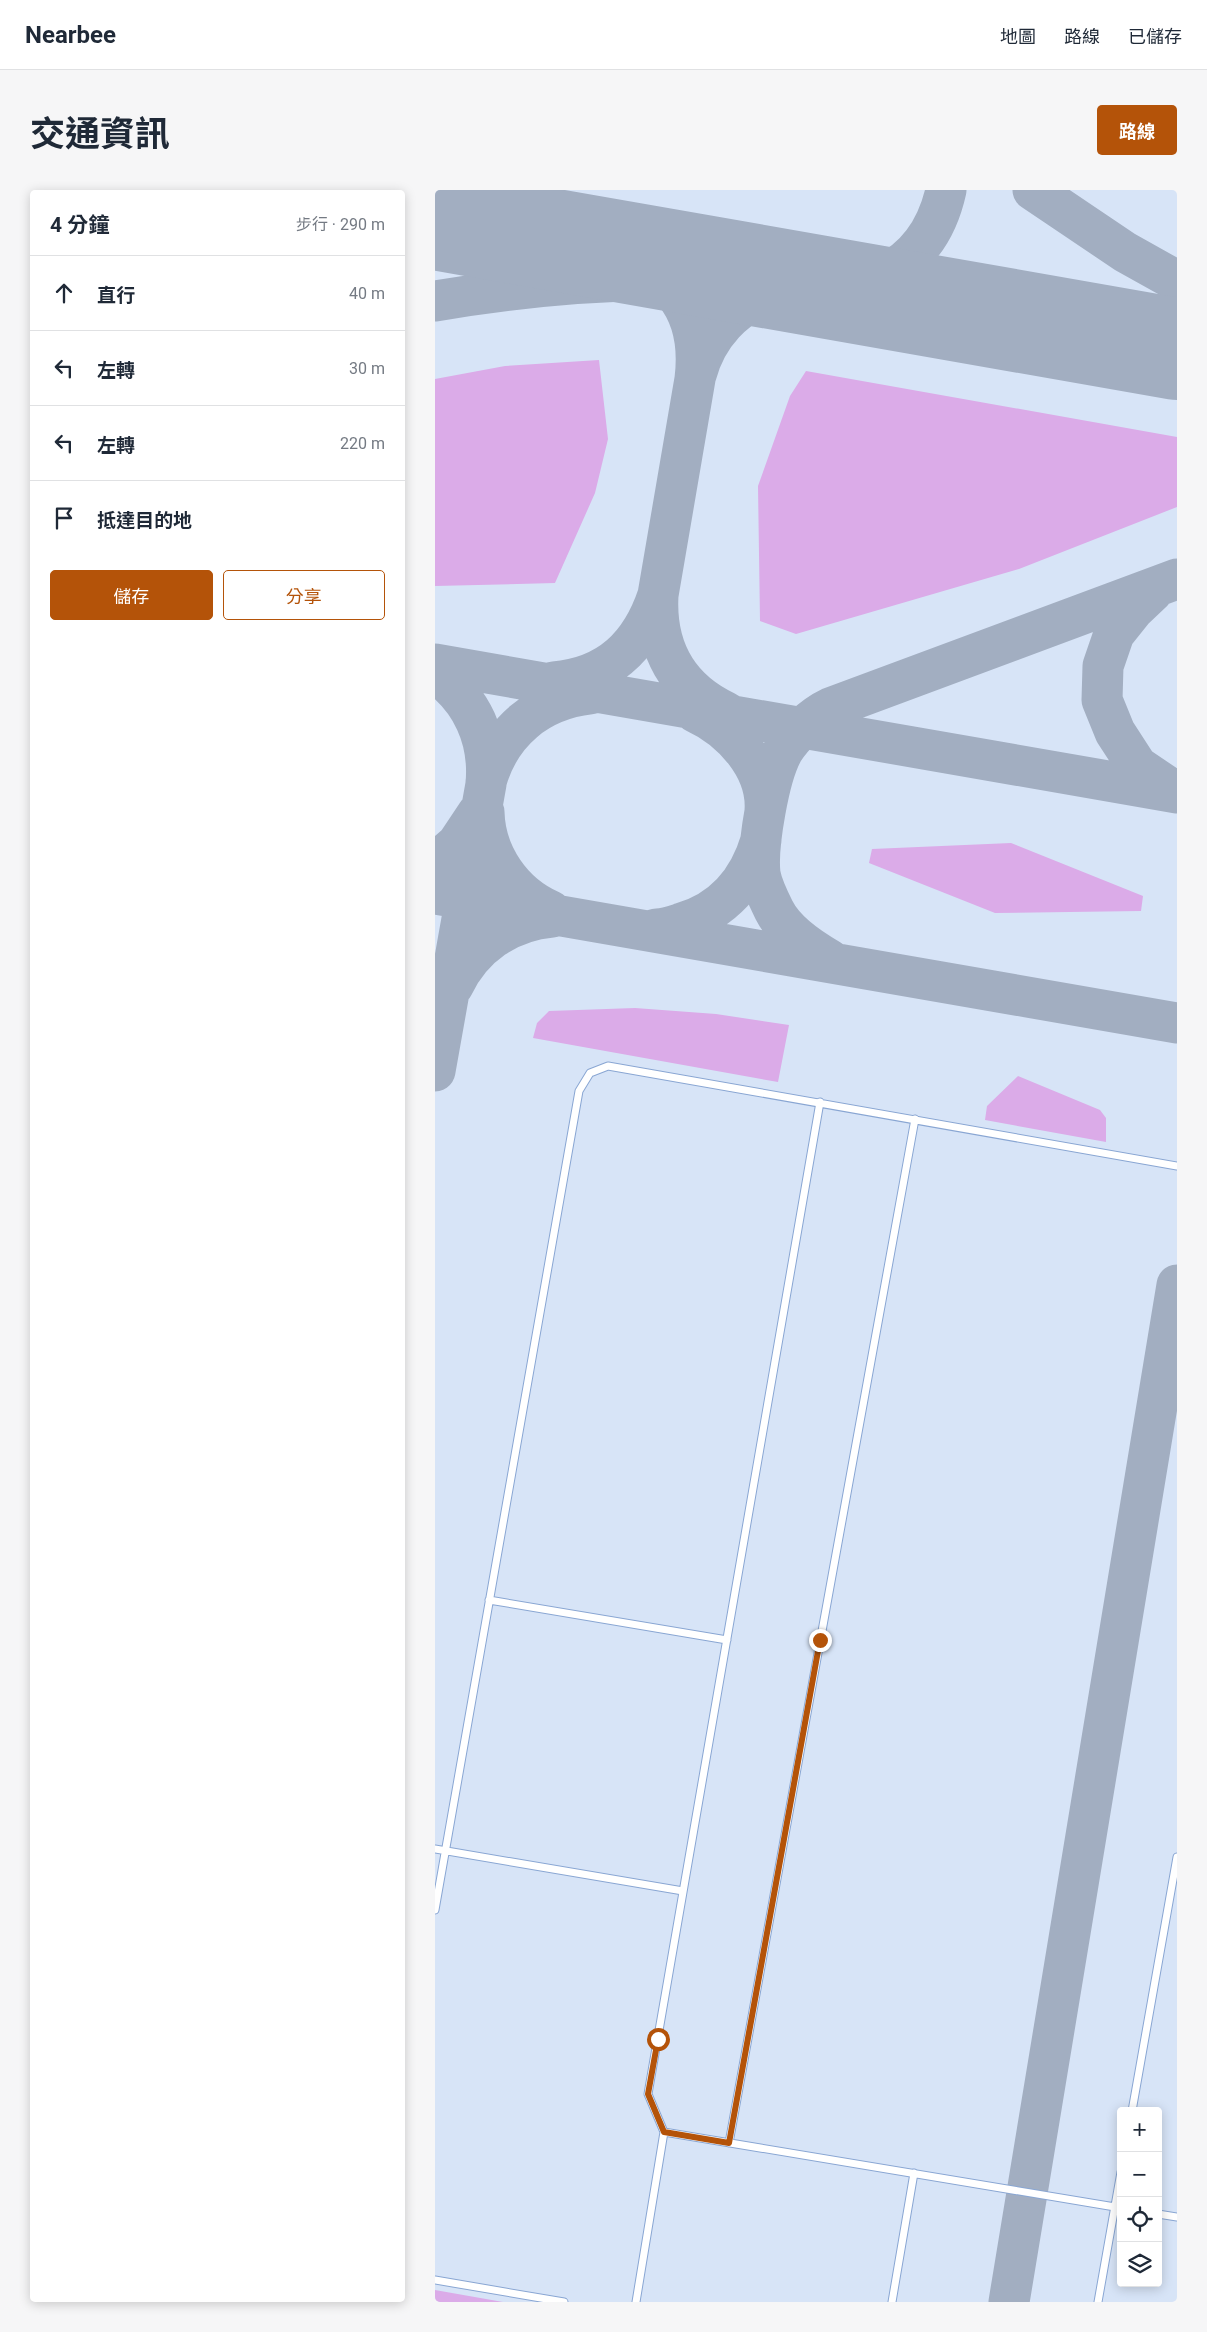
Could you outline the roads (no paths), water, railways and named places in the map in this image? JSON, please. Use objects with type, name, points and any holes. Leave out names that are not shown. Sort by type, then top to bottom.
[{"type":"lane","points":[[435,1910],[579,1091],[590,1072],[608,1066],[1177,1166]]},
{"type":"lane","points":[[635,2302],[664,2132],[648,2094],[820,1102]]},
{"type":"lane","points":[[729,2143],[915,1119]]},
{"type":"lane","points":[[489,1600],[727,1640]]},
{"type":"lane","points":[[435,1849],[683,1891]]},
{"type":"lane","points":[[1133,2107],[1177,1857]]},
{"type":"lane","points":[[664,2132],[1117,2207]]},
{"type":"lane","points":[[892,2302],[913,2173]]},
{"type":"lane","points":[[1098,2302],[1117,2212]]},
{"type":"lane","points":[[1162,2215],[1177,2217]]},
{"type":"lane","points":[[435,2280],[565,2302]]}]
